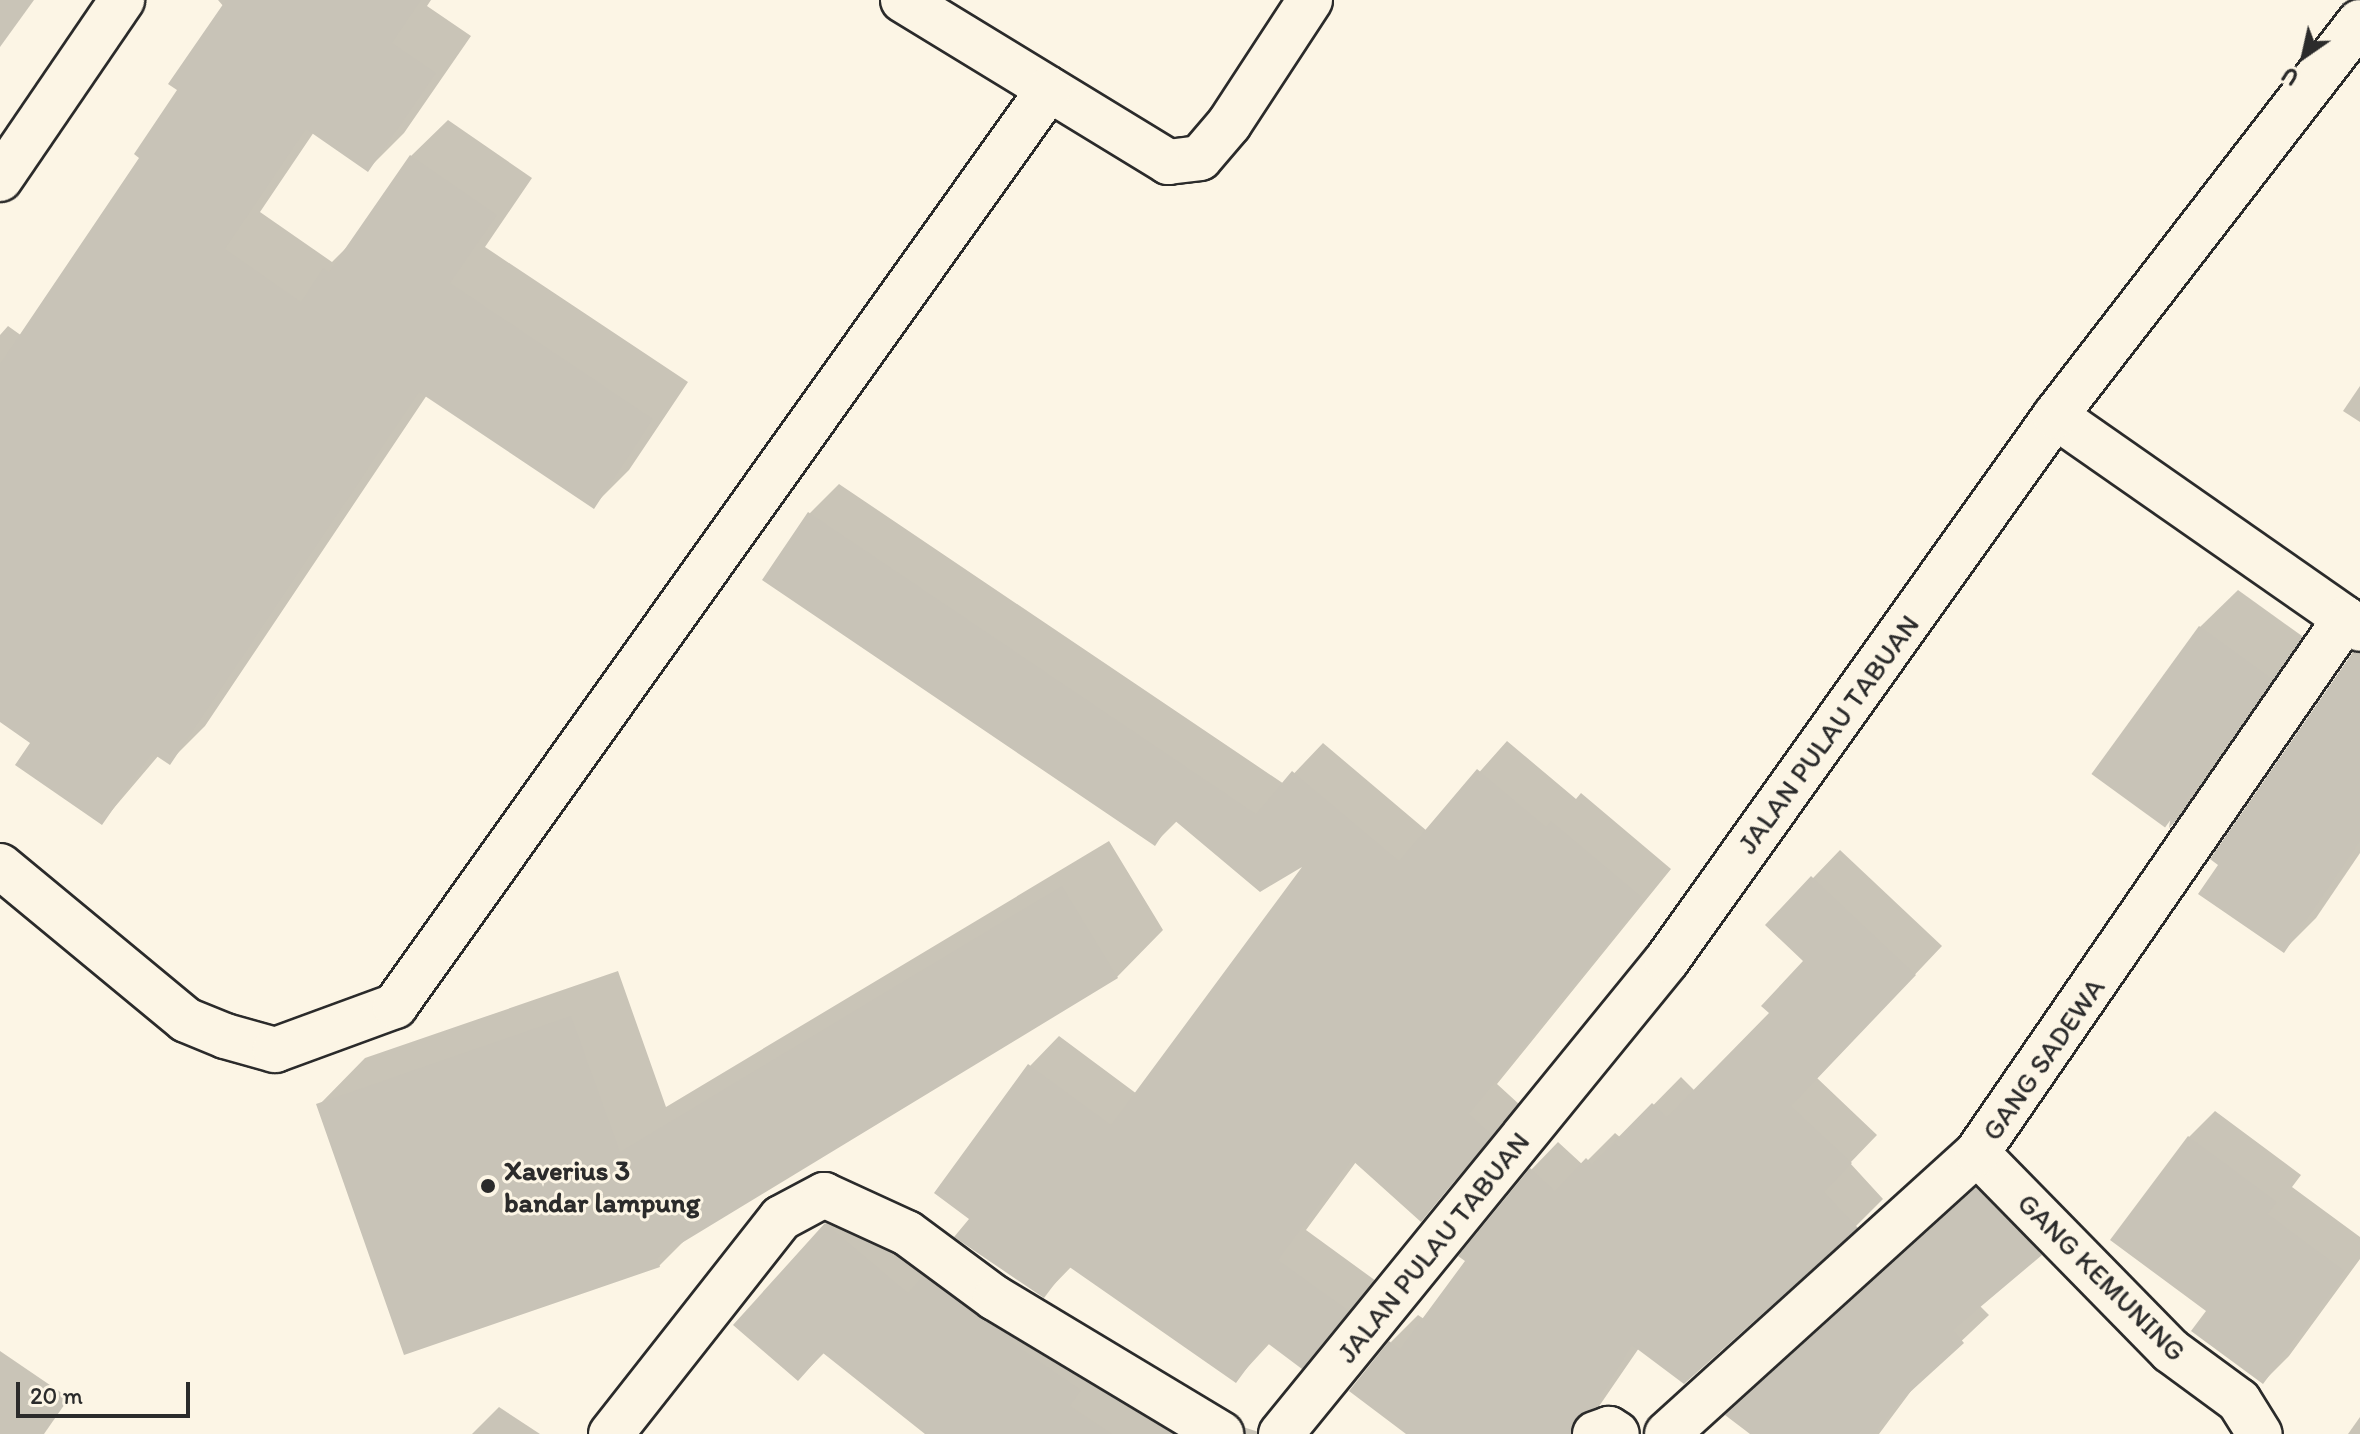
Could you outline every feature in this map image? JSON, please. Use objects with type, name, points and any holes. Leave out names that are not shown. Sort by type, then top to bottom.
[{"type":"street","points":[[0,179],[122,0]]},
{"type":"street","points":[[903,0],[1168,162],[1200,158],[1229,124],[1310,0]]},
{"type":"street","name":"JALAN PULAU TABUAN","points":[[1281,1434],[1667,960],[2055,416],[2360,22]]},
{"type":"street","points":[[0,866],[186,1020],[225,1036],[275,1050],[395,1006],[1049,89]]},
{"type":"street","points":[[2055,416],[2353,624]]},
{"type":"street","name":"GANG SADEWA","points":[[1667,1434],[1977,1153],[2353,624]]},
{"type":"street","name":"GANG KEMUNING","points":[[1977,1153],[2171,1351],[2239,1401],[2260,1434]]},
{"type":"street","points":[[611,1434],[781,1218],[824,1195],[865,1209],[907,1233],[995,1298],[1221,1434]]},
{"type":"street","points":[[1595,1434],[1609,1429],[1617,1434]]},
{"type":"building","points":[[226,0],[421,0],[392,43],[436,73],[368,172],[306,129],[225,249],[301,302],[323,268],[329,272],[410,155],[497,215],[450,283],[653,419],[594,509],[419,392],[170,765],[152,753],[102,825],[15,765],[30,743],[0,722],[0,364],[139,158],[134,154],[177,90],[168,84]]},
{"type":"building","points":[[808,512],[1256,814],[1292,771],[1399,861],[1477,769],[1546,827],[1551,821],[1644,899],[1469,1114],[1492,1135],[1421,1222],[1352,1160],[1278,1260],[1349,1311],[1302,1369],[1266,1342],[1236,1383],[1068,1266],[1044,1298],[954,1237],[969,1219],[934,1193],[1028,1064],[1111,1125],[1302,867],[1260,892],[1173,819],[1155,846],[762,580]]},
{"type":"building","points":[[2199,626],[2273,679],[2165,828],[2091,774]]},
{"type":"building","points":[[2353,652],[2360,654],[2360,841],[2284,953],[2198,894],[2218,865],[2210,859]]},
{"type":"building","points":[[1811,876],[1916,975],[1791,1106],[1852,1163],[1824,1192],[1858,1228],[1684,1384],[1632,1345],[1594,1408],[1576,1418],[1571,1434],[1406,1434],[1349,1391],[1389,1341],[1400,1349],[1465,1261],[1458,1256],[1530,1168],[1555,1191],[1586,1158],[1592,1164],[1652,1103],[1667,1117],[1769,1013],[1761,1006],[1803,961],[1765,925]]},
{"type":"building","points":[[1062,886],[1118,978],[657,1258],[660,1267],[404,1355],[316,1104],[571,1016],[620,1152]]},
{"type":"building","points":[[2188,1136],[2277,1202],[2268,1214],[2346,1272],[2263,1384],[2191,1331],[2206,1311],[2110,1240]]},
{"type":"building","points":[[1976,1188],[2042,1255],[1953,1330],[1964,1343],[1897,1404],[1874,1434],[1750,1434],[1725,1415]]},
{"type":"building","points":[[825,1223],[908,1293],[923,1276],[1014,1338],[1011,1342],[1081,1390],[1070,1406],[1112,1434],[925,1434],[823,1353],[798,1381],[733,1325]]},
{"type":"place","name":"Xaverius 3 bandar lampung","points":[[488,1186]]}]
